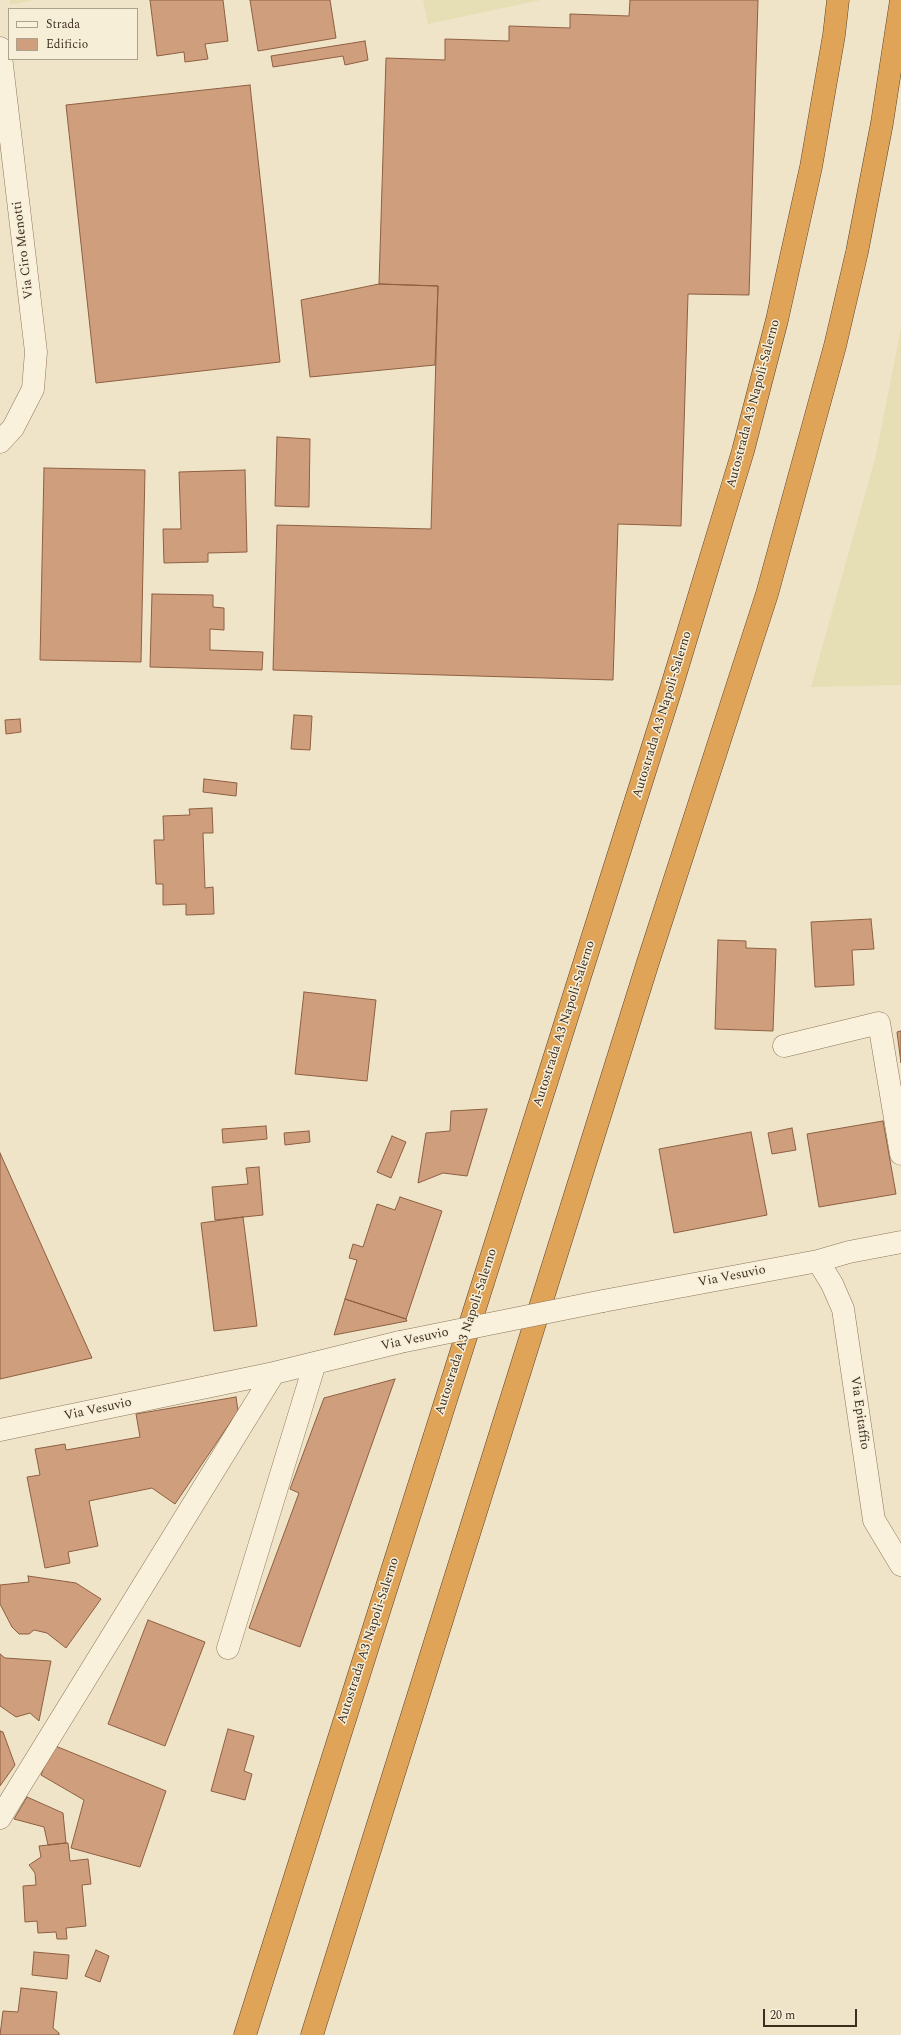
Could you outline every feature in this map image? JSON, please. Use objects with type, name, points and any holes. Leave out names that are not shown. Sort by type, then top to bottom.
[{"type":"highway","name":"Autostrada A3 Napoli-Salerno","points":[[245,2035],[668,700],[743,451],[777,320],[811,167],[834,35],[838,0]]},
{"type":"highway","points":[[312,2035],[652,951],[767,594],[835,346],[855,259],[882,123],[901,0]]},
{"type":"street","name":"Via Ciro Menotti","points":[[0,48],[36,352],[33,389],[13,428],[0,442]]},
{"type":"street","points":[[784,1046],[879,1023],[901,1154]]},
{"type":"street","name":"Via Vesuvio","points":[[0,1430],[274,1373],[400,1342],[603,1301],[818,1261],[849,1252],[901,1242]]},
{"type":"street","name":"Via Epitaffio","points":[[818,1261],[832,1284],[843,1309],[874,1520],[901,1565]]},
{"type":"street","points":[[228,1648],[315,1362]]},
{"type":"street","points":[[0,1818],[274,1373]]},
{"type":"shaded area","points":[[10,0],[34,0],[10,5]]},
{"type":"shaded area","points":[[423,0],[541,0],[428,24]]},
{"type":"shaded area","points":[[901,328],[901,685],[811,687],[876,455]]},
{"type":"building","points":[[150,0],[223,0],[228,41],[205,44],[208,59],[185,62],[184,52],[157,56]]},
{"type":"building","points":[[250,0],[330,0],[336,38],[258,51]]},
{"type":"building","points":[[630,0],[758,0],[749,295],[688,294],[681,526],[618,524],[613,680],[273,670],[277,525],[431,529],[438,286],[379,284],[386,58],[445,60],[445,39],[509,41],[509,26],[570,28],[570,14],[629,16]]},
{"type":"building","points":[[365,41],[368,60],[345,65],[343,56],[273,67],[271,56]]},
{"type":"building","points":[[250,85],[280,362],[96,383],[66,105]]},
{"type":"building","points":[[379,284],[438,286],[435,365],[310,377],[301,300]]},
{"type":"building","points":[[277,437],[310,439],[309,507],[275,506]]},
{"type":"building","points":[[44,468],[145,470],[141,662],[40,660]]},
{"type":"building","points":[[245,470],[247,552],[208,553],[208,562],[164,563],[163,529],[181,529],[179,472]]},
{"type":"building","points":[[152,594],[213,595],[213,607],[224,608],[224,630],[210,629],[210,650],[263,652],[262,670],[150,667]]},
{"type":"building","points":[[294,715],[312,716],[310,750],[291,749]]},
{"type":"building","points":[[20,719],[21,732],[6,734],[5,720]]},
{"type":"building","points":[[204,779],[237,783],[236,796],[203,792]]},
{"type":"building","points":[[212,808],[213,833],[203,833],[205,888],[213,887],[214,914],[186,915],[186,904],[163,905],[163,884],[156,884],[154,840],[164,840],[163,816],[190,815],[189,809]]},
{"type":"building","points":[[871,919],[874,949],[852,950],[854,985],[815,987],[811,922]]},
{"type":"building","points":[[718,940],[746,941],[746,948],[776,949],[773,1031],[715,1029]]},
{"type":"building","points":[[304,992],[376,1000],[367,1081],[295,1074]]},
{"type":"building","points":[[901,1031],[901,1063],[897,1032]]},
{"type":"building","points":[[487,1109],[467,1176],[443,1173],[418,1183],[426,1133],[450,1131],[451,1111]]},
{"type":"building","points":[[883,1121],[896,1194],[819,1207],[807,1134]]},
{"type":"building","points":[[266,1126],[267,1139],[223,1143],[222,1129]]},
{"type":"building","points":[[792,1128],[796,1150],[772,1154],[768,1133]]},
{"type":"building","points":[[309,1131],[310,1142],[285,1145],[284,1133]]},
{"type":"building","points":[[751,1132],[767,1215],[674,1233],[659,1149]]},
{"type":"building","points":[[392,1136],[406,1142],[391,1178],[377,1172]]},
{"type":"building","points":[[0,1153],[92,1358],[0,1379]]},
{"type":"building","points":[[259,1167],[263,1215],[215,1220],[212,1187],[248,1184],[246,1168]]},
{"type":"building","points":[[400,1197],[442,1211],[406,1319],[345,1299],[357,1260],[349,1258],[353,1244],[363,1247],[377,1204],[395,1210]]},
{"type":"building","points":[[243,1217],[257,1326],[214,1331],[201,1223]]},
{"type":"building","points":[[345,1299],[406,1319],[407,1321],[334,1335]]},
{"type":"building","points":[[395,1379],[300,1647],[249,1628],[299,1493],[290,1489],[324,1398]]},
{"type":"building","points":[[236,1397],[238,1411],[175,1504],[152,1488],[89,1501],[98,1546],[68,1552],[70,1563],[45,1568],[27,1477],[40,1475],[35,1449],[65,1444],[66,1450],[140,1437],[136,1414]]},
{"type":"building","points":[[28,1576],[76,1583],[101,1599],[66,1648],[47,1633],[34,1630],[29,1634],[19,1634],[12,1627],[0,1604],[0,1585],[29,1582]]},
{"type":"building","points":[[148,1620],[205,1642],[165,1746],[108,1724]]},
{"type":"building","points":[[0,1654],[5,1658],[51,1661],[39,1721],[30,1713],[16,1717],[0,1706]]},
{"type":"building","points":[[228,1729],[254,1736],[244,1771],[252,1774],[245,1800],[211,1791]]},
{"type":"building","points":[[0,1731],[3,1732],[15,1765],[0,1786]]},
{"type":"building","points":[[53,1745],[166,1791],[140,1867],[71,1848],[84,1800],[41,1775]]},
{"type":"building","points":[[27,1797],[63,1813],[66,1843],[48,1845],[44,1827],[14,1819]]},
{"type":"building","points":[[68,1843],[70,1861],[88,1859],[91,1884],[82,1885],[86,1926],[66,1928],[67,1939],[57,1939],[56,1932],[38,1933],[37,1921],[25,1922],[23,1886],[36,1885],[35,1873],[29,1865],[41,1857],[39,1846]]},
{"type":"building","points":[[96,1950],[109,1956],[100,1982],[85,1976]]},
{"type":"building","points":[[34,1952],[69,1955],[67,1979],[32,1975]]},
{"type":"building","points":[[21,1988],[57,1992],[53,2028],[59,2033],[59,2035],[0,2035],[3,2011],[18,2012]]}]
